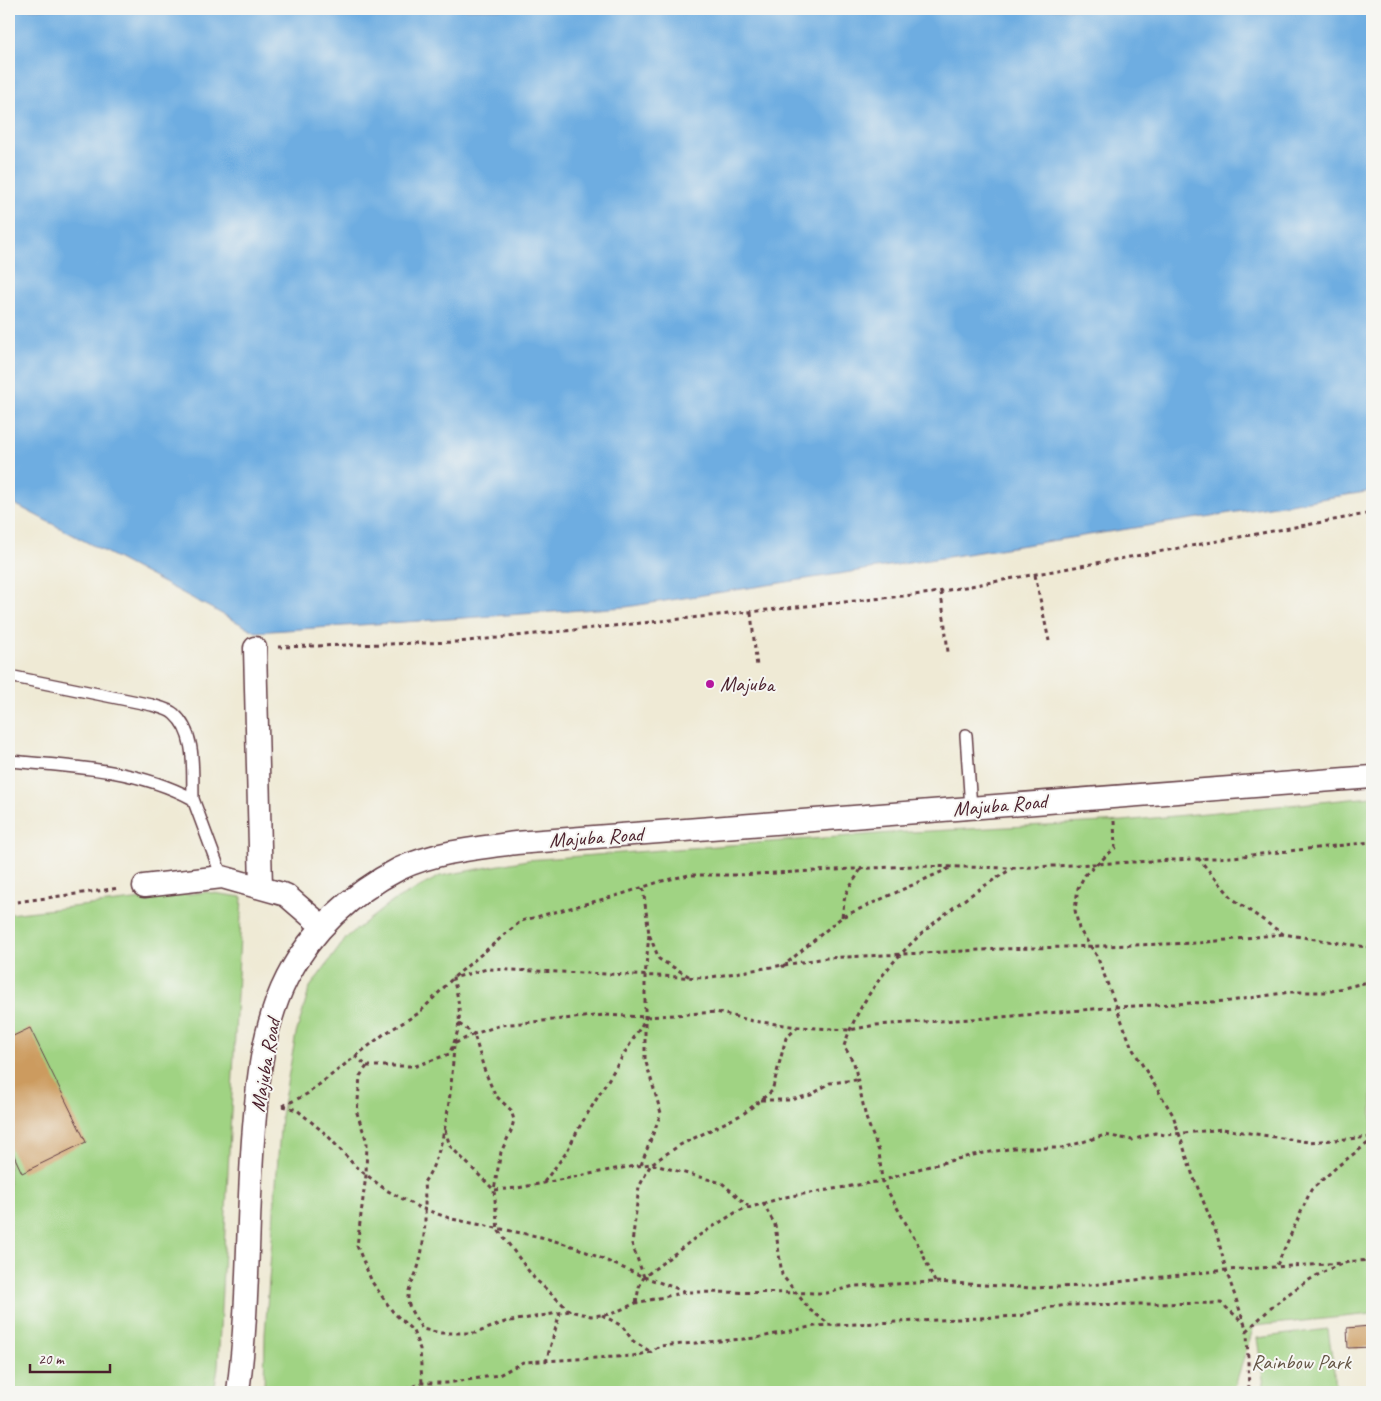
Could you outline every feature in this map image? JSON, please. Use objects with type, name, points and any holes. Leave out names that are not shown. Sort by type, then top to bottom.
[{"type":"street","points":[[255,648],[261,886]]},
{"type":"street","name":"Majuba Road","points":[[238,1392],[246,1333],[248,1204],[258,1084],[274,1009],[288,978],[322,926],[369,886],[401,869],[439,856],[476,848],[1111,796],[1372,777]]},
{"type":"street","points":[[144,886],[222,877],[261,886],[286,895],[322,926]]},
{"type":"lane","points":[[9,676],[143,703],[173,712],[183,724],[190,741],[193,799],[222,877]]},
{"type":"lane","points":[[966,734],[971,808]]},
{"type":"lane","points":[[9,761],[73,766],[142,779],[171,787],[193,799]]},
{"type":"path","points":[[255,648],[458,642],[940,592],[1372,513]]},
{"type":"path","points":[[1035,575],[1050,641]]},
{"type":"path","points":[[940,592],[948,652]]},
{"type":"path","points":[[751,612],[757,667]]},
{"type":"path","points":[[1111,796],[1117,836],[1115,848],[1085,875],[1078,888],[1075,910],[1079,929],[1097,956],[1132,1048],[1173,1115],[1193,1176],[1217,1235],[1226,1270],[1247,1331],[1249,1392]]},
{"type":"path","points":[[687,1292],[644,1277],[575,1247],[541,1237],[452,1220],[426,1210],[386,1190],[355,1166],[327,1134],[297,1110],[283,1106],[308,1094],[384,1034],[419,1013],[453,978],[521,921],[689,875],[738,875],[954,866],[1014,868],[1232,857],[1372,842]]},
{"type":"path","points":[[1198,858],[1232,900],[1283,934]]},
{"type":"path","points":[[781,967],[842,917],[954,866]]},
{"type":"path","points":[[935,1282],[921,1250],[882,1182],[879,1151],[866,1118],[856,1080],[854,1064],[844,1046],[860,1008],[900,954],[971,893],[1014,868]]},
{"type":"path","points":[[842,917],[845,895],[861,869]]},
{"type":"path","points":[[9,903],[144,886]]},
{"type":"path","points":[[641,1165],[661,1113],[645,1059],[645,977],[648,934],[642,888]]},
{"type":"path","points":[[648,934],[659,959],[690,978]]},
{"type":"path","points":[[453,978],[487,969],[690,978],[781,967],[826,958],[1198,943],[1283,934],[1372,948]]},
{"type":"path","points":[[355,1056],[367,1066],[416,1066],[449,1054],[459,1034],[460,1003],[453,978]]},
{"type":"path","points":[[454,1044],[474,1034],[502,1026],[605,1015],[646,1018],[716,1012],[752,1021],[799,1027],[850,1030],[876,1026],[1002,1018],[1116,1007],[1230,1001],[1290,992],[1327,992],[1372,981]]},
{"type":"path","points":[[544,1182],[566,1153],[580,1126],[646,1018]]},
{"type":"path","points":[[459,1024],[474,1034],[484,1069],[496,1095],[511,1110],[514,1120],[501,1152],[494,1190],[498,1230],[534,1278],[570,1311]]},
{"type":"path","points":[[644,1277],[632,1244],[639,1187],[651,1164],[680,1145],[743,1114],[772,1091],[786,1038],[799,1027]]},
{"type":"path","points":[[454,1044],[453,1077],[442,1142],[431,1172],[424,1182],[426,1210],[419,1266],[408,1289],[408,1303],[422,1328],[441,1333],[476,1333],[505,1322],[570,1311],[592,1316],[611,1314],[636,1303],[687,1292],[827,1293],[854,1286],[935,1282],[1033,1288],[1081,1286],[1226,1270],[1372,1260]]},
{"type":"path","points":[[367,1066],[360,1076],[357,1113],[367,1142],[366,1175],[357,1246],[372,1282],[393,1312],[413,1331],[420,1349],[422,1383]]},
{"type":"path","points":[[761,1100],[790,1100],[811,1095],[830,1083],[856,1080]]},
{"type":"path","points":[[444,1127],[450,1146],[494,1190]]},
{"type":"path","points":[[636,1303],[639,1287],[644,1277],[696,1238],[738,1210],[786,1197],[882,1182],[918,1168],[974,1155],[1014,1148],[1063,1148],[1105,1134],[1132,1140],[1155,1133],[1165,1135],[1223,1129],[1308,1142],[1372,1139]]},
{"type":"path","points":[[1277,1266],[1311,1190],[1372,1139]]},
{"type":"path","points":[[494,1190],[651,1164],[722,1183],[748,1206]]},
{"type":"path","points":[[763,1203],[774,1225],[782,1275],[810,1310],[833,1326]]},
{"type":"path","points":[[1247,1331],[1267,1311],[1297,1288],[1342,1263]]},
{"type":"path","points":[[398,1392],[422,1383],[447,1383],[499,1375],[523,1362],[633,1356],[651,1352],[659,1346],[756,1338],[815,1326],[1020,1316],[1046,1308],[1067,1305],[1221,1303],[1244,1323]]},
{"type":"path","points":[[546,1362],[560,1313]]},
{"type":"path","points":[[602,1315],[622,1326],[633,1341],[651,1352]]},
{"type":"green space","points":[[1372,797],[1372,1314],[1254,1326],[1233,1392],[264,1392],[265,1334],[281,1116],[296,1034],[310,987],[347,937],[390,903],[440,876],[527,860],[892,833],[1123,821]]},
{"type":"green space","points":[[206,892],[242,897],[218,1367],[214,1392],[9,1392],[9,914]]},
{"type":"green space","name":"Rainbow Park","points":[[1328,1329],[1337,1392],[1265,1392],[1257,1338]]},
{"type":"water","points":[[9,9],[1372,9],[1372,491],[626,607],[256,632],[9,501]]},
{"type":"building","points":[[30,1028],[86,1142],[22,1173],[9,1145],[9,1038]]},
{"type":"building","points":[[1370,1326],[1372,1347],[1348,1348],[1347,1328]]},
{"type":"place","name":"Majuba","points":[[710,684]]}]
